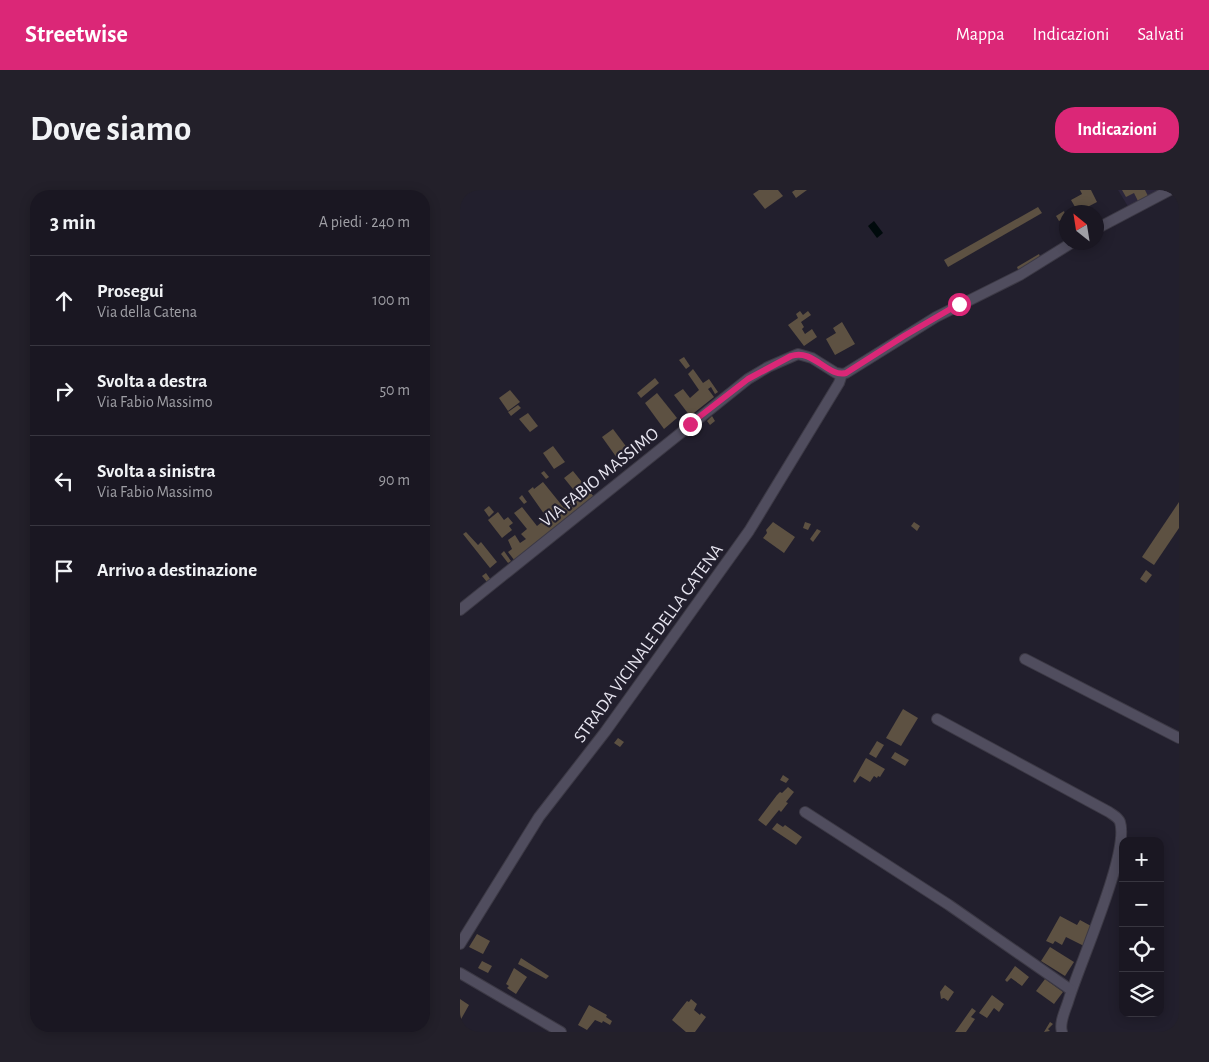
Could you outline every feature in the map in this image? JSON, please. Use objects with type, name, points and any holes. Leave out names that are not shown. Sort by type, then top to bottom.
[{"type":"street","points":[[1104,225],[1170,190]]},
{"type":"street","points":[[842,374],[944,312],[1020,275],[1060,250]]},
{"type":"street","name":"VIA FABIO MASSIMO","points":[[460,610],[748,379],[768,367],[798,354],[812,358],[836,373],[842,374]]},
{"type":"street","name":"STRADA VICINALE DELLA CATENA","points":[[460,944],[540,816],[605,732],[749,531],[839,383],[842,374]]},
{"type":"street","points":[[1025,659],[1179,738]]},
{"type":"street","points":[[937,720],[1109,812],[1116,816],[1120,822],[1121,834],[1114,871],[1106,898],[1071,990],[1062,1020],[1062,1032]]},
{"type":"street","points":[[806,812],[949,905],[1071,990]]},
{"type":"street","points":[[460,973],[561,1032]]},
{"type":"shaded area","points":[[1118,190],[1165,190],[1129,208]]},
{"type":"shaded area","points":[[874,221],[883,233],[877,238],[868,226]]},
{"type":"building","points":[[759,190],[778,190],[783,196],[765,209],[753,194]]},
{"type":"building","points":[[795,190],[807,190],[796,198],[792,192]]},
{"type":"building","points":[[1080,190],[1091,190],[1097,202],[1091,205],[1074,205],[1071,200],[1082,194]]},
{"type":"building","points":[[1122,190],[1145,190],[1149,198],[1139,203],[1134,193],[1126,197]]},
{"type":"building","points":[[1038,207],[1042,213],[948,267],[944,260]]},
{"type":"building","points":[[1039,254],[1041,259],[1019,272],[1017,267]]},
{"type":"building","points":[[800,311],[803,315],[808,311],[811,315],[801,322],[805,334],[812,329],[817,337],[804,346],[788,325],[798,318],[796,314]]},
{"type":"building","points":[[842,322],[855,344],[835,355],[826,339],[836,333],[833,328]]},
{"type":"building","points":[[684,357],[690,366],[686,369],[679,360]]},
{"type":"building","points":[[693,369],[703,383],[709,379],[718,392],[715,394],[711,387],[708,389],[714,397],[690,416],[674,395],[683,389],[690,398],[699,390],[688,374]]},
{"type":"building","points":[[655,378],[659,383],[641,398],[637,393]]},
{"type":"building","points":[[510,390],[520,402],[508,411],[499,398]]},
{"type":"building","points":[[657,393],[677,418],[664,429],[645,403]]},
{"type":"building","points":[[518,405],[521,408],[511,416],[508,412]]},
{"type":"building","points":[[528,413],[538,426],[530,432],[519,419]]},
{"type":"building","points":[[712,416],[715,421],[710,425],[707,421]]},
{"type":"building","points":[[613,429],[628,449],[617,458],[602,437]]},
{"type":"building","points":[[553,446],[565,462],[554,469],[543,453]]},
{"type":"building","points":[[544,471],[549,477],[546,479],[541,473]]},
{"type":"building","points":[[573,471],[594,497],[515,561],[508,552],[512,549],[508,540],[515,535],[520,543],[526,539],[521,534],[527,529],[514,513],[522,507],[537,526],[547,518],[528,491],[543,482],[564,508],[577,494],[564,478]]},
{"type":"building","points":[[522,495],[527,502],[524,504],[519,498]]},
{"type":"building","points":[[1179,502],[1179,528],[1154,565],[1142,557]]},
{"type":"building","points":[[489,506],[494,512],[489,517],[484,510]]},
{"type":"building","points":[[498,512],[504,520],[508,517],[513,523],[509,526],[512,530],[502,538],[488,520]]},
{"type":"building","points":[[773,522],[795,537],[784,553],[763,538],[767,533],[766,530]]},
{"type":"building","points":[[805,522],[811,524],[808,530],[803,528]]},
{"type":"building","points":[[914,522],[920,526],[917,531],[911,526]]},
{"type":"building","points":[[817,529],[821,531],[813,542],[810,539]]},
{"type":"building","points":[[466,532],[478,545],[481,542],[497,562],[490,568],[463,534]]},
{"type":"building","points":[[504,551],[511,561],[508,563],[501,554]]},
{"type":"building","points":[[1146,570],[1152,575],[1146,583],[1140,579]]},
{"type":"building","points":[[486,573],[491,580],[487,582],[482,576]]},
{"type":"building","points":[[903,709],[918,718],[901,746],[886,738]]},
{"type":"building","points":[[618,738],[624,742],[620,747],[614,743]]},
{"type":"building","points":[[877,741],[884,745],[876,758],[869,754]]},
{"type":"building","points":[[895,752],[909,760],[905,766],[891,758]]},
{"type":"building","points":[[866,758],[885,769],[880,777],[874,776],[870,782],[860,776],[855,783],[853,781]]},
{"type":"building","points":[[783,775],[789,779],[786,783],[780,780]]},
{"type":"building","points":[[788,787],[794,792],[786,802],[788,803],[781,812],[779,810],[766,826],[758,820],[777,795]]},
{"type":"building","points":[[777,823],[783,827],[785,825],[802,837],[796,845],[772,829]]},
{"type":"building","points":[[1060,916],[1077,925],[1080,920],[1091,926],[1089,931],[1091,933],[1084,946],[1066,937],[1062,945],[1055,941],[1053,944],[1046,941]]},
{"type":"building","points":[[477,934],[490,941],[483,954],[469,947]]},
{"type":"building","points":[[1050,947],[1074,962],[1065,976],[1041,961]]},
{"type":"building","points":[[521,958],[549,976],[546,979],[518,964]]},
{"type":"building","points":[[482,961],[492,966],[488,973],[478,968]]},
{"type":"building","points":[[1015,966],[1029,977],[1022,986],[1011,978],[1007,982],[1005,980]]},
{"type":"building","points":[[514,968],[527,977],[516,994],[507,988],[509,986],[506,984]]},
{"type":"building","points":[[1045,979],[1063,992],[1054,1004],[1036,991]]},
{"type":"building","points":[[945,985],[954,992],[948,1001],[944,998],[941,999],[940,992]]},
{"type":"building","points":[[992,995],[1004,1004],[999,1012],[994,1008],[987,1018],[979,1013]]},
{"type":"building","points":[[460,999],[469,1005],[460,1021]]},
{"type":"building","points":[[691,999],[697,1004],[694,1010],[706,1017],[695,1032],[686,1032],[672,1020],[687,1001],[689,1002]]},
{"type":"building","points":[[589,1005],[607,1015],[606,1017],[612,1021],[610,1025],[603,1021],[602,1023],[595,1020],[587,1030],[578,1025]]},
{"type":"building","points":[[972,1008],[976,1011],[971,1017],[975,1019],[966,1032],[955,1032]]},
{"type":"building","points":[[1050,1022],[1053,1024],[1048,1029],[1050,1031],[1044,1032]]},
{"type":"route","points":[[690,424],[748,379],[791,356],[798,354],[812,358],[836,373],[846,373],[959,304]]}]
